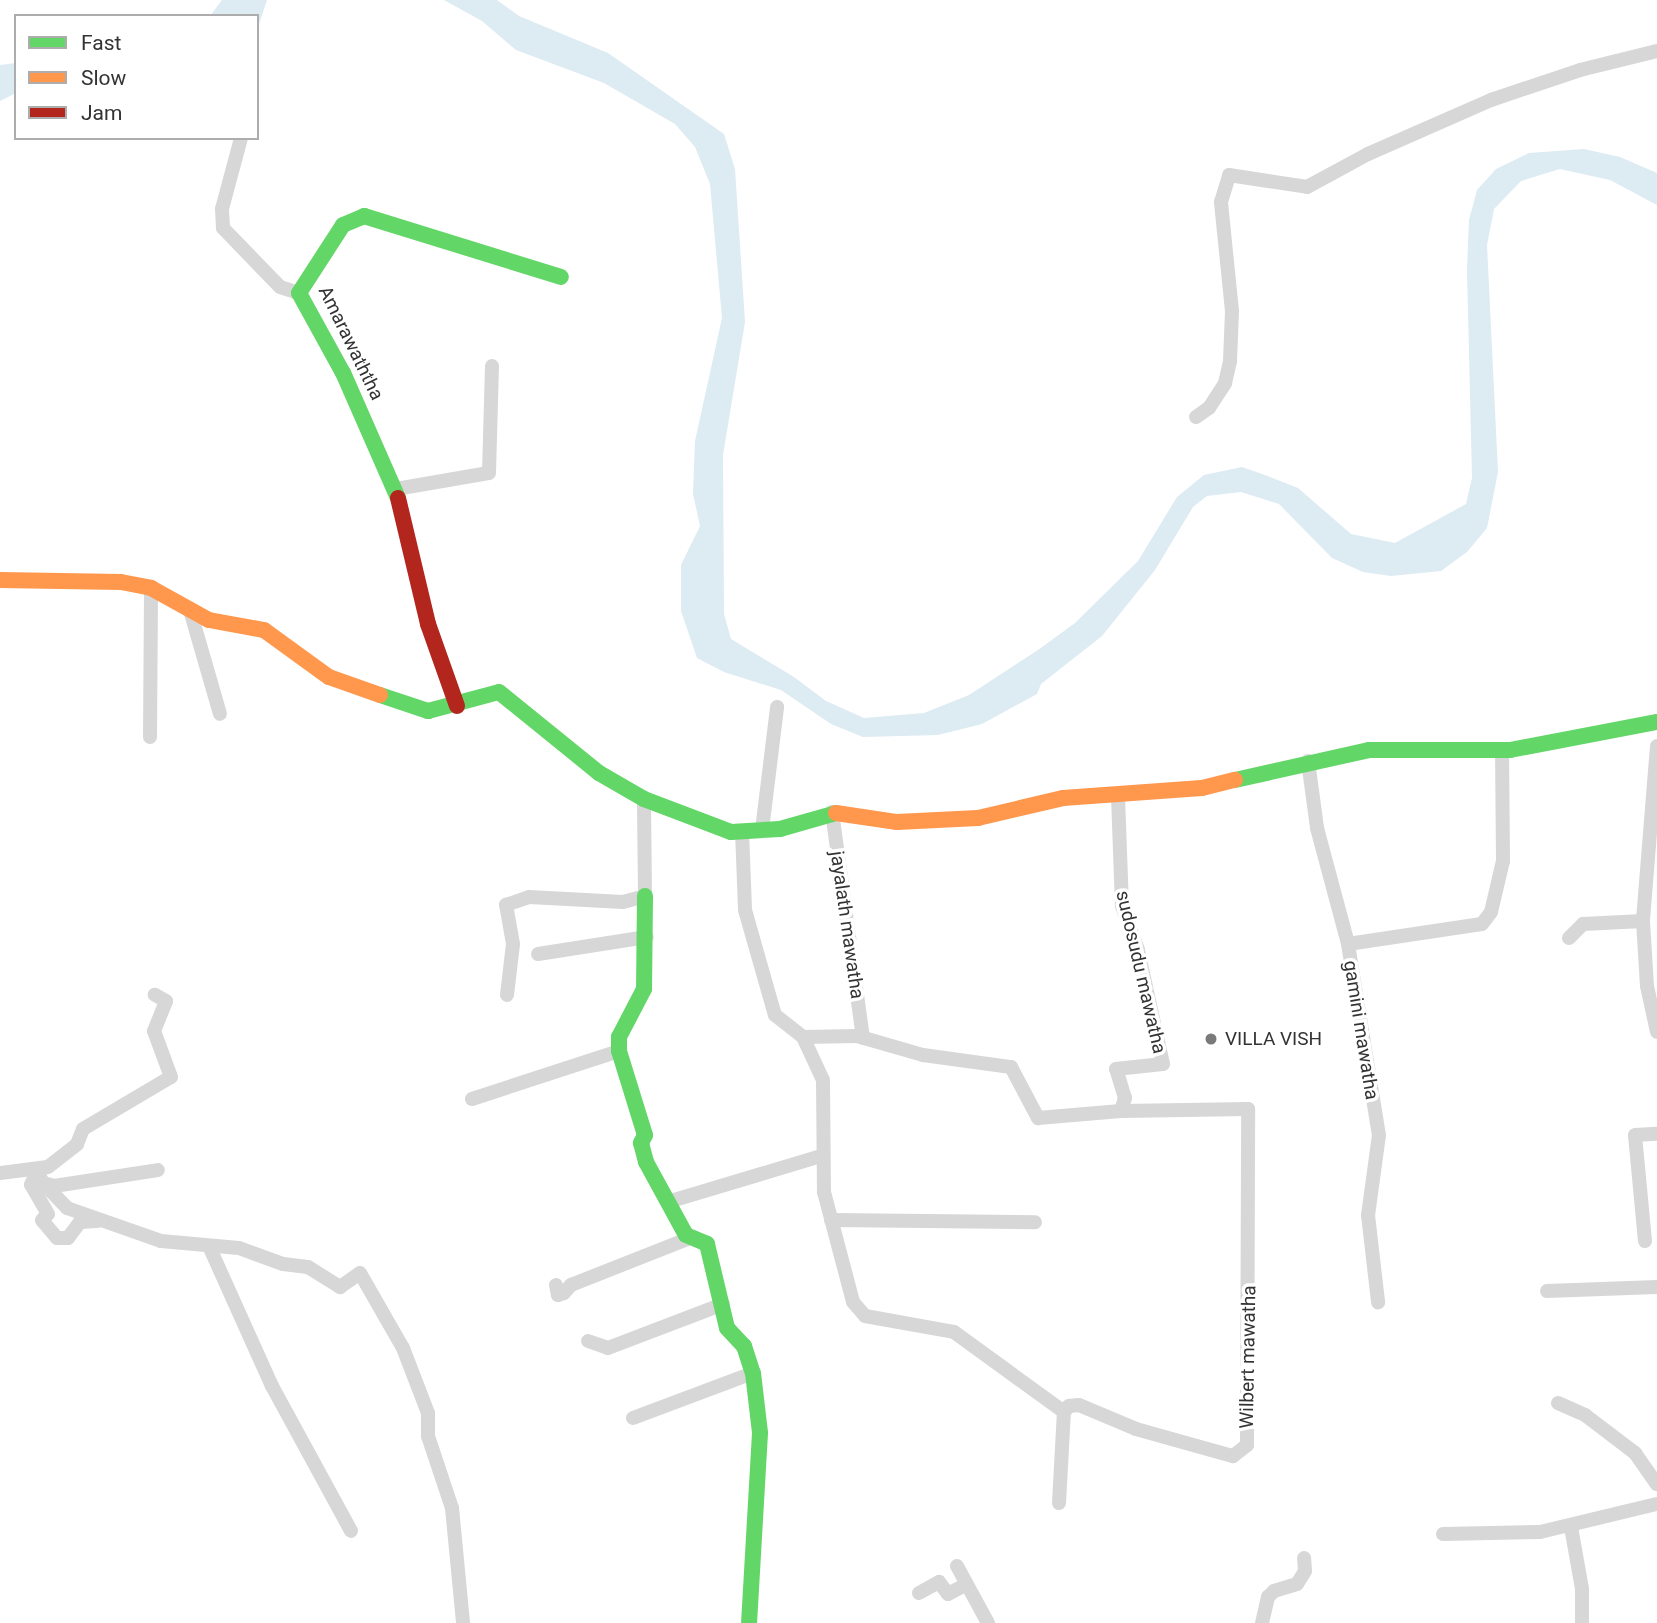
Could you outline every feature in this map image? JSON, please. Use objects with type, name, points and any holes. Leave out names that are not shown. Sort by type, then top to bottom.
[{"type":"street","points":[[1196,416],[1209,408],[1225,383],[1230,361],[1232,310],[1221,202],[1230,175],[1307,187],[1368,154],[1491,100],[1580,70],[1657,51]]},
{"type":"street","points":[[240,140],[222,209],[223,228],[280,286],[299,293]]},
{"type":"street","name":"Amarawaththa","points":[[457,706],[428,624],[396,489],[343,373],[299,293],[344,225],[364,216],[561,276]]},
{"type":"street","points":[[396,489],[489,473],[492,366]]},
{"type":"street","points":[[0,580],[121,582],[151,588],[209,620],[264,630],[330,677],[428,711],[457,706],[499,692],[512,697],[580,758],[644,799],[731,832],[762,830],[832,812],[897,822],[978,818],[1063,799],[1202,788],[1308,761],[1368,750],[1502,750],[1657,722]]},
{"type":"street","points":[[150,737],[151,588]]},
{"type":"street","points":[[190,610],[220,714]]},
{"type":"street","points":[[762,830],[777,707]]},
{"type":"street","points":[[1657,746],[1643,921],[1647,986],[1657,1032]]},
{"type":"street","points":[[1348,944],[1482,924],[1491,912],[1503,861],[1502,750]]},
{"type":"street","name":"gamini mawatha","points":[[1308,761],[1317,828],[1348,944],[1379,1135],[1368,1215],[1378,1302]]},
{"type":"street","name":"sudosudu mawatha","points":[[1118,796],[1122,906],[1138,950],[1163,1064],[1116,1069],[1125,1098],[1121,1111]]},
{"type":"street","points":[[644,799],[647,937],[644,989],[619,1038],[619,1051],[645,1135],[641,1143],[646,1162],[671,1201],[686,1234],[707,1244],[727,1328],[744,1346],[753,1373],[760,1433],[749,1623]]},
{"type":"street","name":"jayalath mawatha","points":[[832,812],[863,1038]]},
{"type":"street","points":[[742,831],[745,910],[775,1015],[803,1037],[823,1080],[821,1156],[831,1220],[853,1302],[865,1316],[954,1332],[1064,1412],[1059,1503]]},
{"type":"street","points":[[507,995],[513,944],[506,905],[529,897],[623,902],[645,896]]},
{"type":"street","points":[[1569,938],[1583,924],[1643,921]]},
{"type":"street","points":[[538,954],[647,937]]},
{"type":"street","points":[[112,1222],[86,1220],[68,1238],[57,1238],[42,1220],[48,1214],[31,1185],[77,1144],[83,1129],[171,1077],[154,1031],[166,1001],[155,995]]},
{"type":"street","points":[[803,1037],[863,1038],[923,1055],[1011,1067],[1038,1118],[1054,1120],[1121,1111]]},
{"type":"street","points":[[472,1099],[619,1051]]},
{"type":"street","name":"Wilbert mawatha","points":[[1064,1412],[1079,1405],[1136,1429],[1233,1456],[1247,1445],[1248,1109],[1121,1111]]},
{"type":"street","points":[[1645,1241],[1635,1135],[1657,1134]]},
{"type":"street","points":[[671,1201],[821,1156]]},
{"type":"street","points":[[0,1173],[18,1168],[40,1177],[73,1185],[89,1179],[108,1180],[158,1170]]},
{"type":"street","points":[[40,1177],[67,1208],[161,1241],[239,1248],[283,1264],[308,1267],[341,1287],[360,1273],[403,1348],[428,1413],[428,1436],[452,1508],[463,1623]]},
{"type":"street","points":[[831,1220],[1035,1222]]},
{"type":"street","points":[[556,1285],[558,1295],[564,1293],[571,1285],[692,1237]]},
{"type":"street","points":[[209,1246],[272,1386],[351,1531]]},
{"type":"street","points":[[1547,1291],[1657,1287]]},
{"type":"street","points":[[589,1341],[608,1348],[723,1304]]},
{"type":"street","points":[[633,1418],[753,1373]]},
{"type":"street","points":[[1558,1403],[1585,1415],[1635,1453],[1657,1484]]},
{"type":"street","points":[[1443,1534],[1540,1532],[1571,1527],[1657,1504]]},
{"type":"street","points":[[1571,1527],[1582,1589],[1581,1623]]},
{"type":"street","points":[[1262,1623],[1268,1597],[1297,1584],[1305,1571],[1304,1558]]},
{"type":"street","points":[[957,1566],[965,1586],[988,1623]]},
{"type":"street","points":[[919,1593],[939,1582],[948,1594],[965,1586]]},
{"type":"shaded area","points":[[222,0],[267,0],[259,24],[259,14],[212,14]]},
{"type":"shaded area","points":[[444,0],[497,0],[519,16],[608,53],[724,134],[735,169],[745,322],[723,455],[724,614],[731,639],[794,677],[826,701],[864,718],[924,713],[969,695],[1038,650],[1075,623],[1138,561],[1177,497],[1204,475],[1242,467],[1265,475],[1298,488],[1351,534],[1395,543],[1466,504],[1472,478],[1467,270],[1469,220],[1477,190],[1496,169],[1529,153],[1584,149],[1620,157],[1657,173],[1657,205],[1610,180],[1560,169],[1521,181],[1494,209],[1487,245],[1498,472],[1487,528],[1467,552],[1441,571],[1391,576],[1363,572],[1332,558],[1279,504],[1241,492],[1207,496],[1193,507],[1155,570],[1102,636],[1041,684],[1037,694],[982,724],[938,735],[863,737],[831,724],[781,690],[724,672],[697,658],[681,611],[681,565],[700,526],[693,494],[695,441],[722,318],[710,184],[695,147],[675,124],[604,83],[516,50],[482,21]]},
{"type":"shaded area","points":[[14,63],[14,94],[0,101],[0,65]]},
{"type":"traffic: fast","points":[[398,498],[343,373],[299,293],[343,225],[364,216],[561,277]]},
{"type":"traffic: fast","points":[[380,695],[428,711],[499,692],[599,773],[644,799],[731,832],[780,829],[836,813]]},
{"type":"traffic: fast","points":[[1235,780],[1369,750],[1510,750],[1657,722]]},
{"type":"traffic: fast","points":[[645,896],[644,989],[619,1037],[619,1051],[645,1135],[641,1143],[646,1162],[686,1235],[707,1244],[727,1328],[744,1346],[753,1373],[760,1433],[749,1623]]},
{"type":"traffic: slow","points":[[0,580],[121,582],[151,588],[209,620],[264,630],[329,677],[380,695]]},
{"type":"traffic: slow","points":[[836,813],[897,822],[978,818],[1063,798],[1202,788],[1235,780]]},
{"type":"traffic: jam","points":[[398,498],[428,624],[457,706]]},
{"type":"place","name":"VILLA VISH","points":[[1211,1039]]}]
